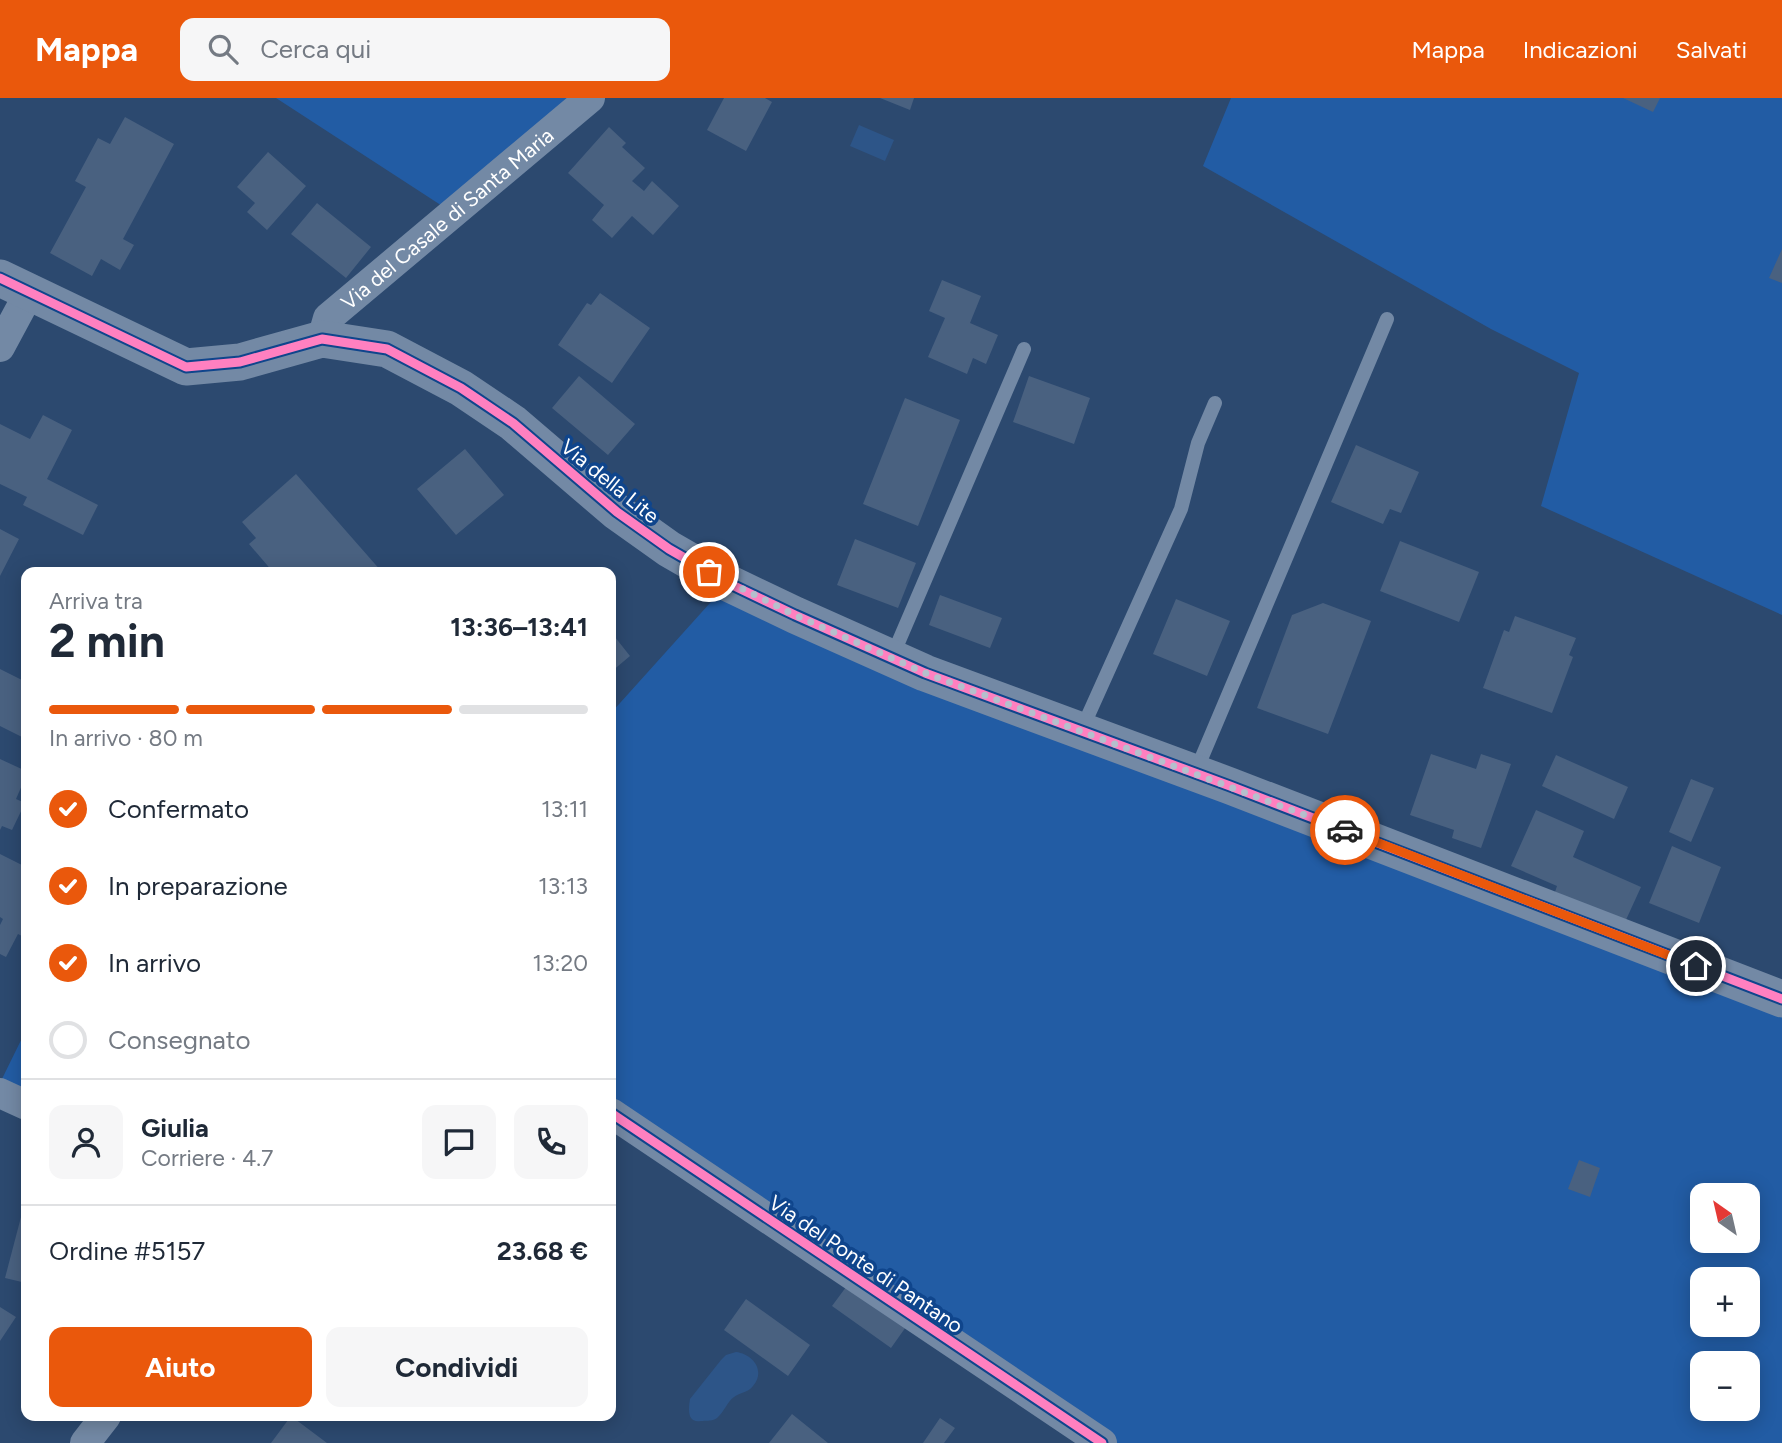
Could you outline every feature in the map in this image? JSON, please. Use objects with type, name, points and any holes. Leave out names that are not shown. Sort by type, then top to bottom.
[{"type":"street","name":"Via del Casale di Santa Maria","points":[[322,339],[328,318],[590,98]]},
{"type":"street","points":[[0,347],[14,286],[186,367],[240,362],[322,339]]},
{"type":"street","name":"Via della Lite","points":[[322,339],[387,349],[449,381],[513,423],[606,503],[668,548],[753,596],[891,658],[1782,999]]},
{"type":"street","points":[[0,1093],[21,1103]]},
{"type":"street","name":"Via del Ponte di Pantano","points":[[616,1117],[1102,1443]]},
{"type":"street","points":[[85,1443],[102,1421]]},
{"type":"lane","points":[[1195,773],[1387,319]]},
{"type":"lane","points":[[891,658],[1024,349]]},
{"type":"lane","points":[[1082,730],[1181,509],[1198,443],[1215,403]]},
{"type":"shaded area","points":[[276,98],[592,98],[453,213]]},
{"type":"shaded area","points":[[1231,98],[1782,98],[1782,615],[1541,506],[1579,373],[1491,329],[1203,166]]},
{"type":"shaded area","points":[[859,125],[894,140],[885,161],[850,146]]},
{"type":"shaded area","points":[[728,583],[1782,999],[1782,1443],[1102,1443],[616,1117],[616,707]]},
{"type":"shaded area","points":[[21,1040],[21,1101],[0,1083]]},
{"type":"shaded area","points":[[736,1352],[748,1356],[756,1364],[757,1380],[749,1390],[736,1395],[717,1418],[709,1421],[694,1420],[689,1412],[690,1399],[721,1360]]},
{"type":"building","points":[[724,98],[765,98],[772,102],[746,151],[707,130]]},
{"type":"building","points":[[880,98],[914,98],[910,110]]},
{"type":"building","points":[[1623,98],[1660,98],[1653,112]]},
{"type":"building","points":[[125,117],[174,144],[123,239],[134,245],[120,270],[101,259],[92,276],[50,253],[86,187],[75,181],[98,138],[110,144]]},
{"type":"building","points":[[609,127],[626,143],[622,147],[645,168],[632,181],[644,191],[652,181],[679,206],[653,235],[632,216],[612,238],[592,220],[604,205],[568,173]]},
{"type":"building","points":[[268,152],[306,186],[267,230],[247,212],[255,203],[237,187]]},
{"type":"building","points":[[317,203],[371,247],[346,278],[291,234]]},
{"type":"building","points":[[1782,249],[1782,283],[1769,278]]},
{"type":"building","points":[[942,280],[981,296],[970,323],[998,335],[986,364],[973,358],[967,374],[928,357],[945,318],[929,311]]},
{"type":"building","points":[[600,293],[650,328],[612,383],[558,345],[587,303],[591,305]]},
{"type":"building","points":[[579,376],[635,424],[608,455],[552,408]]},
{"type":"building","points":[[1029,376],[1090,398],[1074,444],[1013,422]]},
{"type":"building","points":[[905,398],[960,420],[918,526],[863,504]]},
{"type":"building","points":[[43,415],[72,430],[47,479],[98,505],[83,535],[23,505],[27,497],[0,484],[0,424],[30,439]]},
{"type":"building","points":[[1356,445],[1419,472],[1401,513],[1390,509],[1383,524],[1331,502]]},
{"type":"building","points":[[465,449],[504,495],[456,535],[417,489]]},
{"type":"building","points":[[296,474],[378,567],[269,567],[249,544],[256,538],[242,522]]},
{"type":"building","points":[[0,529],[19,539],[0,576]]},
{"type":"building","points":[[855,539],[916,563],[898,608],[837,585]]},
{"type":"building","points":[[1400,541],[1479,572],[1459,622],[1380,591]]},
{"type":"building","points":[[940,595],[1002,618],[990,648],[929,625]]},
{"type":"building","points":[[1176,599],[1230,621],[1207,676],[1153,654]]},
{"type":"building","points":[[1323,603],[1371,621],[1328,734],[1257,708],[1292,615]]},
{"type":"building","points":[[1515,616],[1576,638],[1569,655],[1573,657],[1552,713],[1483,688],[1504,630],[1509,632]]},
{"type":"building","points":[[616,638],[630,656],[616,668]]},
{"type":"building","points":[[0,669],[21,680],[21,736],[0,726]]},
{"type":"building","points":[[1431,754],[1476,769],[1481,754],[1511,764],[1481,848],[1452,838],[1454,830],[1410,815]]},
{"type":"building","points":[[1556,755],[1628,787],[1614,819],[1542,786]]},
{"type":"building","points":[[0,759],[21,769],[21,788],[16,799],[21,801],[21,811],[12,830],[2,826],[0,830]]},
{"type":"building","points":[[1691,779],[1714,788],[1691,842],[1669,832]]},
{"type":"building","points":[[1536,810],[1584,831],[1573,857],[1641,887],[1625,922],[1555,892],[1557,886],[1511,866]]},
{"type":"building","points":[[1672,846],[1721,867],[1699,923],[1649,903]]},
{"type":"building","points":[[0,854],[21,864],[21,936],[18,934],[6,957],[0,954],[0,925],[3,919],[0,917]]},
{"type":"building","points":[[1579,1160],[1600,1168],[1590,1197],[1568,1189]]},
{"type":"building","points":[[21,1217],[21,1282],[5,1278]]},
{"type":"building","points":[[849,1283],[908,1324],[891,1348],[832,1306]]},
{"type":"building","points":[[746,1299],[810,1345],[788,1376],[724,1330]]},
{"type":"building","points":[[0,1307],[16,1317],[0,1341]]},
{"type":"building","points":[[792,1414],[828,1443],[769,1443]]},
{"type":"building","points":[[940,1418],[955,1428],[944,1443],[923,1443]]},
{"type":"building","points":[[287,1421],[298,1421],[327,1443],[271,1443]]},
{"type":"cycle path","points":[[0,278],[186,367],[240,362],[322,339],[387,349],[461,388],[513,423],[617,512],[669,549],[728,583],[795,615],[925,673],[1230,786],[1782,999]]},
{"type":"cycle path","points":[[616,1116],[1102,1443]]},
{"type":"way so far","points":[[709,572],[745,592],[925,673],[1345,830]]},
{"type":"route","points":[[1345,830],[1696,966]]}]
